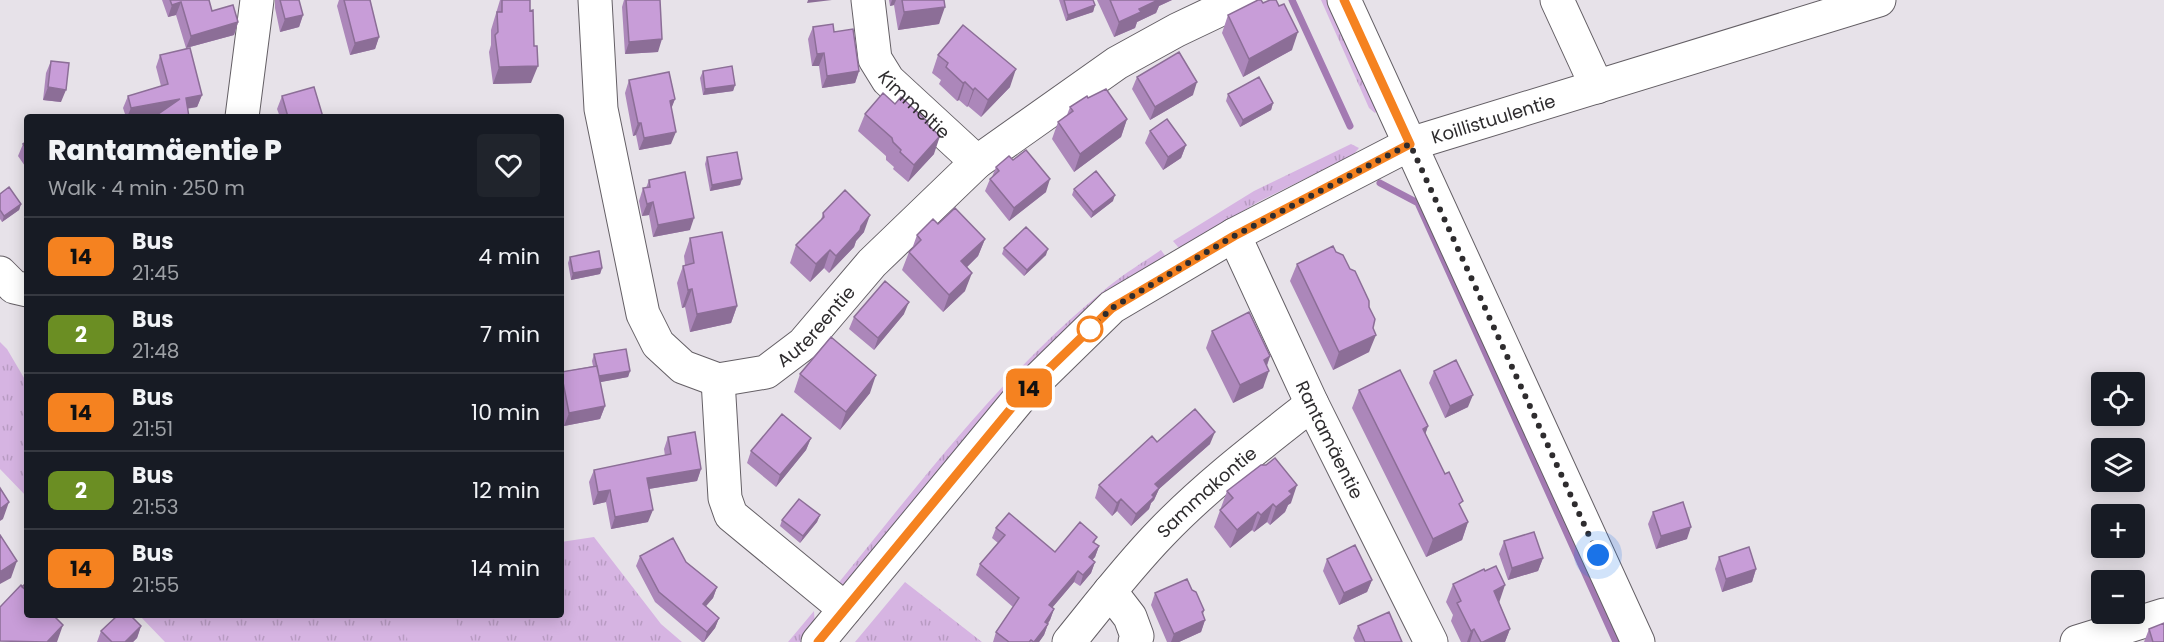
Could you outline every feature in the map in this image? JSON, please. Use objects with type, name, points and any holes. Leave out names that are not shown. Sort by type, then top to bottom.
[{"type":"street","points":[[242,114],[257,0]]},
{"type":"street","name":"Autereentie","points":[[595,0],[601,109],[643,314],[658,344],[683,367],[718,380],[766,372],[803,344],[872,263],[977,162],[1117,63],[1177,30],[1240,0]]},
{"type":"street","name":"Kimmeltie","points":[[868,0],[875,58],[888,80],[977,162]]},
{"type":"street","points":[[1344,0],[1638,642]]},
{"type":"street","points":[[1557,0],[1597,87]]},
{"type":"street","name":"Koillistuulentie","points":[[818,642],[1023,394],[1112,308],[1234,236],[1410,144],[1879,0]]},
{"type":"street","name":"Rantamäentie","points":[[1234,236],[1312,404],[1431,642]]},
{"type":"street","points":[[0,273],[14,287],[24,289]]},
{"type":"street","points":[[718,380],[725,498],[731,515],[845,609]]},
{"type":"street","name":"Sammakontie","points":[[1069,642],[1161,533],[1216,480],[1312,404]]},
{"type":"street","points":[[1110,591],[1130,616],[1137,636],[1135,642]]},
{"type":"street","points":[[2077,642],[2164,615]]},
{"type":"green space","points":[[1321,0],[1330,0],[1379,109],[1375,113],[1369,108]]},
{"type":"green space","points":[[1351,144],[1359,148],[1353,155],[1258,202],[1181,248],[1173,241],[1254,191]]},
{"type":"green space","points":[[1161,250],[1166,257],[850,584],[836,586],[962,432],[1029,359],[1109,286]]},
{"type":"green space","points":[[0,342],[7,349],[24,378],[24,494],[0,469]]},
{"type":"green space","points":[[594,537],[661,624],[682,642],[165,642],[142,618],[564,618],[564,542]]},
{"type":"green space","points":[[905,582],[982,642],[855,642]]},
{"type":"green space","points":[[814,611],[815,627],[803,642],[788,642]]},
{"type":"green space","points":[[403,618],[456,618],[461,640],[408,642]]},
{"type":"building","points":[[170,0],[209,0],[212,11],[233,5],[238,22],[191,36],[181,2],[172,5]]},
{"type":"building","points":[[280,0],[299,0],[303,15],[285,19]]},
{"type":"building","points":[[344,0],[370,0],[379,37],[355,43]]},
{"type":"building","points":[[502,0],[530,0],[538,66],[499,67],[495,35],[498,32],[497,12],[502,12]]},
{"type":"building","points":[[626,0],[660,0],[662,39],[629,42]]},
{"type":"building","points":[[902,0],[944,0],[945,7],[904,12]]},
{"type":"building","points":[[1064,0],[1093,0],[1095,5],[1068,15]]},
{"type":"building","points":[[1110,0],[1158,0],[1139,9],[1141,12],[1119,22]]},
{"type":"building","points":[[1258,0],[1263,3],[1276,0],[1279,6],[1284,4],[1298,32],[1249,59],[1228,15]]},
{"type":"building","points":[[833,24],[834,32],[853,29],[859,71],[827,76],[824,53],[817,54],[813,27]]},
{"type":"building","points":[[963,25],[1016,69],[988,100],[975,88],[973,90],[965,82],[963,83],[946,67],[948,63],[938,55]]},
{"type":"building","points":[[190,48],[202,95],[186,98],[189,114],[158,114],[180,99],[131,108],[128,96],[168,84],[160,55]]},
{"type":"building","points":[[1179,52],[1197,82],[1155,107],[1137,77]]},
{"type":"building","points":[[51,61],[69,63],[66,90],[48,87]]},
{"type":"building","points":[[732,66],[735,85],[705,89],[703,71]]},
{"type":"building","points":[[669,72],[675,99],[670,101],[676,132],[644,138],[641,123],[638,123],[629,80]]},
{"type":"building","points":[[1259,77],[1273,103],[1243,120],[1228,94]]},
{"type":"building","points":[[314,87],[322,114],[287,114],[282,96]]},
{"type":"building","points":[[1106,89],[1127,119],[1080,154],[1058,122],[1073,111],[1070,107],[1087,96],[1088,98]]},
{"type":"building","points":[[883,93],[895,104],[901,97],[940,136],[914,165],[900,152],[901,150],[892,138],[865,114]]},
{"type":"building","points":[[1167,119],[1186,145],[1168,157],[1150,131]]},
{"type":"building","points":[[1026,150],[1050,179],[1014,208],[990,179],[999,171],[996,167],[1009,156],[1013,160]]},
{"type":"building","points":[[737,152],[742,179],[712,185],[707,157]]},
{"type":"building","points":[[1096,171],[1115,195],[1093,212],[1074,189]]},
{"type":"building","points":[[685,172],[694,218],[658,225],[653,202],[647,204],[643,188],[650,187],[649,180]]},
{"type":"building","points":[[9,187],[21,204],[4,216],[0,210],[0,194]]},
{"type":"building","points":[[845,190],[870,215],[860,230],[836,256],[830,250],[816,264],[796,245],[824,217],[823,213]]},
{"type":"building","points":[[955,208],[985,239],[961,261],[972,273],[949,295],[909,252],[921,240],[917,235],[933,219],[938,224]]},
{"type":"building","points":[[1026,227],[1048,249],[1027,270],[1004,248]]},
{"type":"building","points":[[722,232],[737,306],[697,314],[692,289],[688,290],[683,266],[694,263],[690,238]]},
{"type":"building","points":[[1333,246],[1336,252],[1343,255],[1350,269],[1355,271],[1375,319],[1373,328],[1376,335],[1339,352],[1297,264]]},
{"type":"building","points":[[599,251],[602,268],[573,273],[570,257]]},
{"type":"building","points":[[885,281],[909,302],[878,338],[854,317]]},
{"type":"building","points":[[1249,312],[1270,356],[1264,360],[1269,371],[1240,385],[1212,331]]},
{"type":"building","points":[[831,337],[876,375],[846,412],[800,374]]},
{"type":"building","points":[[626,349],[630,371],[599,376],[594,354]]},
{"type":"building","points":[[1456,360],[1473,395],[1450,406],[1434,371]]},
{"type":"building","points":[[597,366],[605,406],[569,413],[564,387],[564,372]]},
{"type":"building","points":[[1400,370],[1428,426],[1423,429],[1445,474],[1449,472],[1463,501],[1459,504],[1468,522],[1433,539],[1359,390]]},
{"type":"building","points":[[1195,409],[1215,432],[1155,484],[1159,488],[1152,495],[1154,497],[1136,514],[1121,499],[1117,503],[1099,485],[1152,436],[1157,442]]},
{"type":"building","points":[[782,414],[811,438],[780,475],[751,451]]},
{"type":"building","points":[[695,432],[701,469],[647,478],[653,510],[615,517],[610,490],[598,492],[594,470],[671,454],[668,437]]},
{"type":"building","points":[[1275,458],[1297,485],[1289,491],[1292,494],[1276,507],[1273,504],[1261,515],[1258,512],[1237,530],[1220,510],[1233,498],[1227,491],[1261,465],[1266,465]]},
{"type":"building","points":[[0,488],[9,502],[0,509]]},
{"type":"building","points":[[799,499],[820,515],[803,536],[782,520]]},
{"type":"building","points":[[1683,502],[1691,527],[1661,536],[1653,512]]},
{"type":"building","points":[[1009,513],[1055,552],[1080,522],[1097,537],[1093,542],[1099,546],[1089,557],[1095,562],[1083,575],[1078,571],[1049,605],[1054,609],[1045,622],[1048,624],[1034,642],[1031,640],[1029,642],[1009,642],[996,632],[1019,598],[980,564],[1005,535],[996,528]]},
{"type":"building","points":[[1534,532],[1543,558],[1512,568],[1504,541]]},
{"type":"building","points":[[0,535],[17,561],[0,572]]},
{"type":"building","points":[[673,538],[686,562],[717,587],[703,604],[719,618],[707,632],[659,592],[640,556]]},
{"type":"building","points":[[1355,545],[1372,580],[1344,593],[1327,559]]},
{"type":"building","points":[[1749,547],[1756,569],[1726,579],[1719,557]]},
{"type":"building","points":[[1496,566],[1505,585],[1494,591],[1510,629],[1481,642],[1474,629],[1471,631],[1457,603],[1461,601],[1453,584],[1484,569],[1485,571]]},
{"type":"building","points":[[1187,579],[1204,610],[1202,612],[1205,620],[1174,634],[1155,593]]},
{"type":"building","points":[[21,585],[24,588],[24,618],[56,618],[63,625],[47,642],[0,641],[0,607]]},
{"type":"building","points":[[1389,612],[1402,642],[1365,642],[1358,626]]},
{"type":"building","points":[[115,618],[133,618],[141,626],[125,642],[112,642],[101,631]]},
{"type":"building","points":[[2164,623],[2164,642],[2153,642],[2149,629]]},
{"type":"waterway","points":[[1292,0],[1350,126]]},
{"type":"waterway","points":[[1380,183],[1418,203],[1616,642]]},
{"type":"bus line","name":"14","points":[[818,642],[1023,394],[1112,308],[1234,236],[1410,144],[1344,0]]},
{"type":"route","points":[[1090,329],[1112,308],[1234,236],[1410,144],[1598,555]]}]
